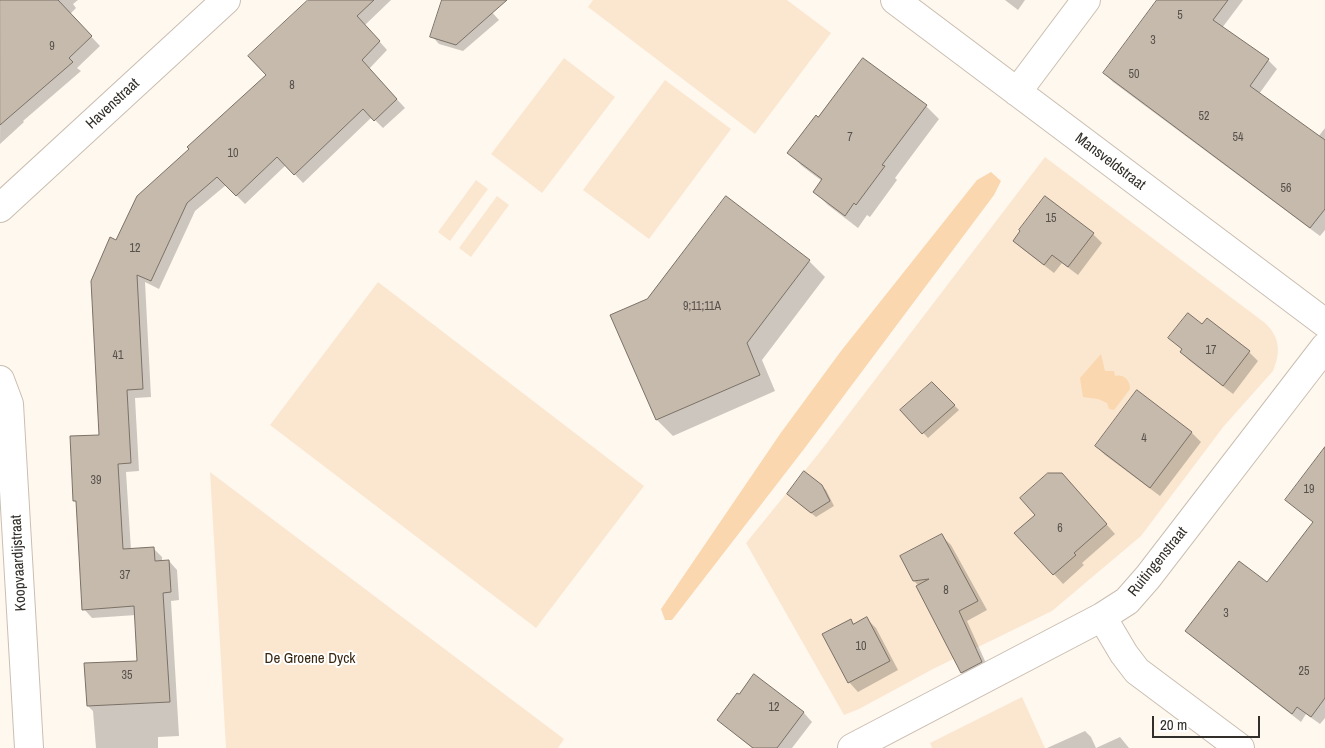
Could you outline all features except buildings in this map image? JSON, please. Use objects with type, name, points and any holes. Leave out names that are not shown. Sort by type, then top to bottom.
[{"type":"street","name":"Havenstraat","points":[[0,208],[226,0]]},
{"type":"street","name":"Mansveldstraat","points":[[895,0],[1325,323]]},
{"type":"street","points":[[1017,92],[1086,0]]},
{"type":"street","name":"Ruitingenstraat","points":[[852,748],[1102,617],[1127,600],[1148,577],[1325,347]]},
{"type":"street","name":"Koopvaardijstraat","points":[[0,380],[9,404],[29,748]]},
{"type":"street","points":[[1102,617],[1124,654],[1137,671],[1240,748]]},
{"type":"green space","points":[[593,0],[787,0],[831,33],[755,134],[588,7]]},
{"type":"green space","points":[[564,58],[615,97],[542,193],[491,154]]},
{"type":"green space","points":[[665,80],[731,129],[649,239],[583,190]]},
{"type":"green space","points":[[1045,157],[1265,323],[1274,334],[1278,345],[1276,364],[1273,371],[1224,426],[1141,536],[1052,611],[844,715],[746,543],[819,453]]},
{"type":"green space","points":[[476,180],[488,189],[450,241],[438,232]]},
{"type":"green space","points":[[497,196],[509,205],[471,257],[459,248]]},
{"type":"green space","points":[[378,282],[644,486],[536,628],[270,425]]},
{"type":"green space","name":"De Groene Dyck","points":[[210,472],[564,739],[558,748],[226,748]]},
{"type":"green space","points":[[1022,697],[1045,748],[932,748],[930,743]]},
{"type":"shaded area","points":[[991,172],[1001,181],[994,195],[804,449],[672,620],[665,620],[661,609],[780,434],[841,351],[977,180]]},
{"type":"shaded area","points":[[1101,354],[1105,371],[1114,371],[1115,376],[1124,377],[1128,380],[1130,386],[1130,389],[1114,410],[1109,409],[1107,403],[1098,399],[1083,397],[1080,378]]}]
